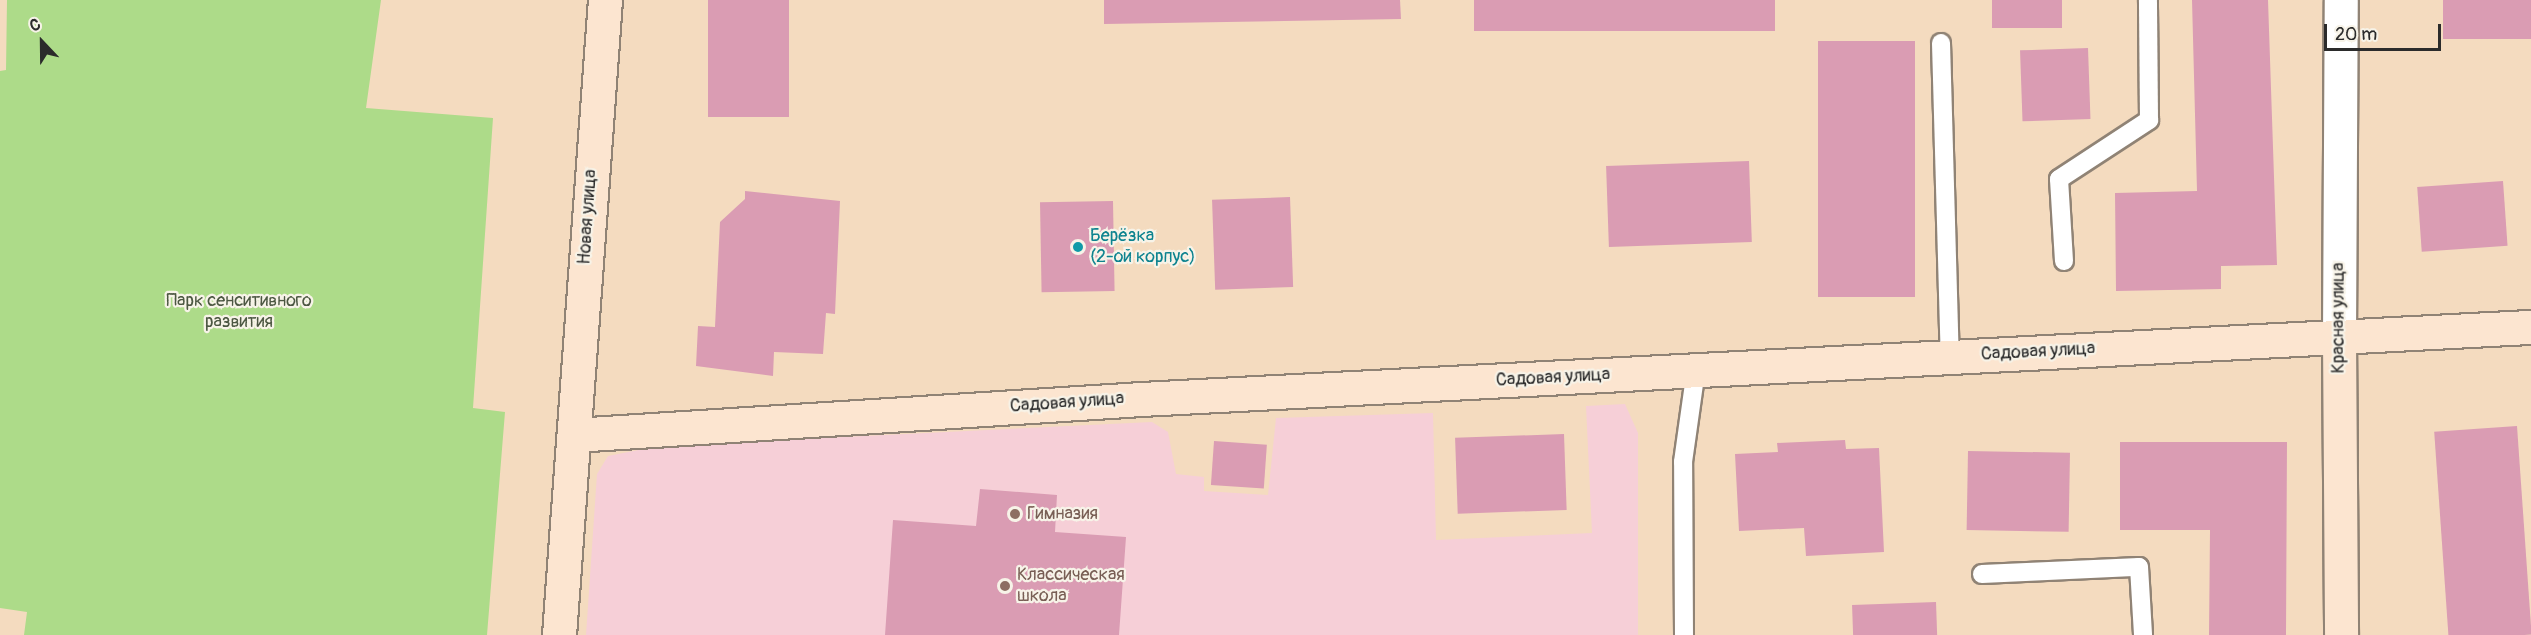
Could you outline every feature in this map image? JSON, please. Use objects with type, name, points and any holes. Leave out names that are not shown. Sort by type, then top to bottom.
[{"type":"street","name":"Новая улица","points":[[559,635],[605,0]]},
{"type":"street","name":"Красная улица","points":[[2342,0],[2339,338],[2342,635]]},
{"type":"street","name":"Садовая улица","points":[[574,435],[1696,370],[2531,327]]},
{"type":"lane","points":[[2064,261],[2059,179],[2149,120],[2148,0]]},
{"type":"lane","points":[[1941,43],[1950,357]]},
{"type":"lane","points":[[1684,635],[1683,462],[1696,370]]},
{"type":"lane","points":[[1982,574],[2139,567],[2143,635]]},
{"type":"shaded area","name":"Гимназия","points":[[1625,404],[1638,433],[1638,635],[586,635],[597,474],[608,456],[659,446],[1152,422],[1168,432],[1176,474],[1204,477],[1204,491],[1268,495],[1276,418],[1433,413],[1436,540],[1592,533],[1586,406]]},
{"type":"green space","name":"Парк сенситивного развития","points":[[7,0],[381,0],[366,108],[493,118],[473,408],[505,412],[487,635],[24,635],[27,612],[0,608],[0,71],[6,70]]},
{"type":"building","points":[[708,0],[789,0],[789,117],[708,117]]},
{"type":"building","points":[[1104,0],[1400,0],[1401,19],[1104,24]]},
{"type":"building","points":[[1474,0],[1775,0],[1775,31],[1474,31]]},
{"type":"building","points":[[1992,0],[2062,0],[2062,28],[1992,28]]},
{"type":"building","points":[[2192,0],[2268,0],[2277,265],[2221,266],[2221,289],[2116,291],[2115,193],[2197,191]]},
{"type":"building","points":[[2443,0],[2531,0],[2531,39],[2443,39]]},
{"type":"building","points":[[1818,41],[1915,41],[1915,297],[1818,297]]},
{"type":"building","points":[[2088,48],[2090,119],[2023,121],[2020,50]]},
{"type":"building","points":[[1749,161],[1752,242],[1609,247],[1606,166]]},
{"type":"building","points":[[2503,181],[2508,246],[2422,252],[2417,187]]},
{"type":"building","points":[[745,191],[840,201],[835,314],[826,313],[823,354],[774,352],[773,376],[696,366],[698,326],[715,327],[720,222],[745,199]]},
{"type":"building","points":[[1290,197],[1293,287],[1215,290],[1212,200]]},
{"type":"building","name":"Берёзка (2-ой корпус)","points":[[1113,201],[1115,291],[1042,292],[1040,202]]},
{"type":"building","points":[[2517,426],[2531,635],[2448,635],[2434,432]]},
{"type":"building","points":[[1564,434],[1567,510],[1458,514],[1455,438]]},
{"type":"building","points":[[1845,440],[1846,449],[1879,448],[1884,552],[1806,556],[1804,528],[1739,531],[1735,454],[1778,452],[1777,443]]},
{"type":"building","points":[[1214,441],[1267,445],[1264,489],[1211,485]]},
{"type":"building","points":[[2120,442],[2287,442],[2286,635],[2209,635],[2210,530],[2120,530]]},
{"type":"building","points":[[1968,451],[2070,453],[2069,532],[1967,530]]},
{"type":"building","name":"Классическая школа","points":[[980,489],[1057,495],[1055,532],[1126,537],[1119,635],[885,635],[893,520],[976,526]]},
{"type":"building","points":[[1936,602],[1937,635],[1853,635],[1852,605]]},
{"type":"place","name":"Берёзка (2-ой корпус)","points":[[1078,247]]},
{"type":"place","name":"Гимназия","points":[[1015,514]]},
{"type":"place","name":"Классическая школа","points":[[1005,586]]}]
